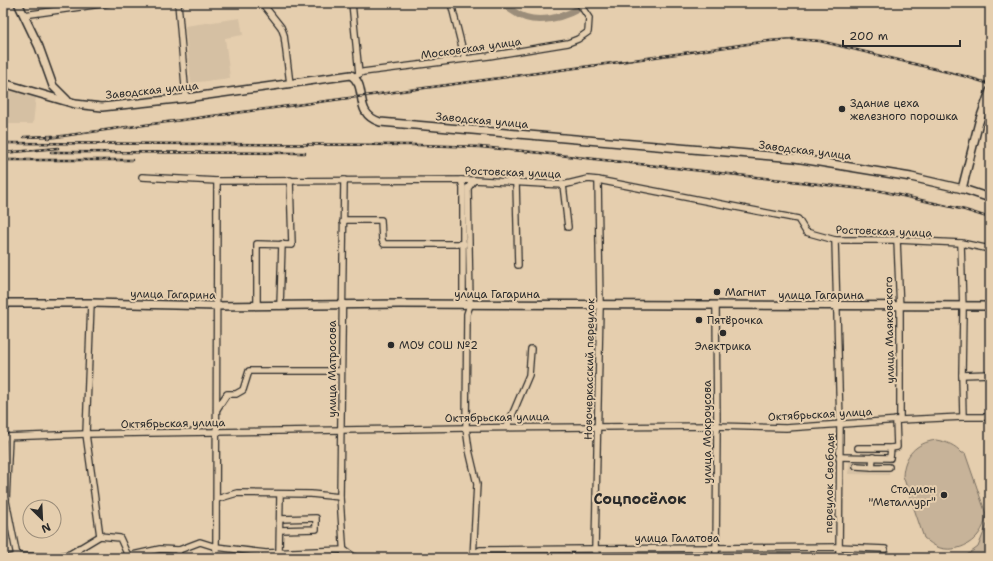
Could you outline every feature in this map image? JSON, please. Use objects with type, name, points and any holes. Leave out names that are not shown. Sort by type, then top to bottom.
[{"type":"main road","points":[[18,3],[39,47],[53,86],[69,102]]},
{"type":"main road","name":"Заводская улица","points":[[3,83],[69,102],[88,106],[102,106],[186,98],[347,75],[356,75],[362,106],[366,114],[375,120],[385,123],[795,158],[912,177],[962,189],[990,198]]},
{"type":"main road","points":[[43,94],[53,86]]},
{"type":"main road","points":[[962,189],[979,122],[990,91]]},
{"type":"main road","name":"улица Гагарина","points":[[3,303],[91,303],[216,306],[990,306]]},
{"type":"street","points":[[24,15],[108,3]]},
{"type":"street","points":[[178,3],[186,98]]},
{"type":"street","points":[[262,3],[281,27],[284,35],[290,84]]},
{"type":"street","points":[[352,3],[356,75]]},
{"type":"street","points":[[451,3],[465,59]]},
{"type":"street","name":"Московская улица","points":[[356,75],[568,43],[578,39],[588,32],[587,29],[589,18],[581,6]]},
{"type":"street","name":"Ростовская улица","points":[[142,177],[217,181],[474,180],[564,185],[588,179],[798,219],[806,232],[836,240],[897,240],[961,243],[990,248]]},
{"type":"street","points":[[257,306],[257,244],[292,245],[290,180]]},
{"type":"street","name":"улица Матросова","points":[[344,180],[341,305],[342,430],[340,497],[344,558]]},
{"type":"street","points":[[461,180],[464,187],[464,244],[467,314],[466,428],[469,450],[477,484],[473,558]]},
{"type":"street","points":[[466,305],[468,188],[474,180]]},
{"type":"street","name":"Новочеркасский переулок","points":[[597,558],[595,549],[600,306],[598,180]]},
{"type":"street","points":[[216,558],[217,181]]},
{"type":"street","points":[[516,182],[518,266]]},
{"type":"street","points":[[564,185],[568,227]]},
{"type":"street","points":[[343,222],[346,220],[381,220],[382,240],[384,244],[464,244]]},
{"type":"street","name":"переулок Свободы","points":[[836,240],[840,424],[838,558]]},
{"type":"street","name":"улица Маяковского","points":[[891,448],[897,448],[898,420],[900,306],[897,240]]},
{"type":"street","points":[[961,243],[963,311],[963,416]]},
{"type":"street","points":[[280,306],[282,244]]},
{"type":"street","points":[[91,303],[86,434],[100,536]]},
{"type":"street","name":"улица Мокроусова","points":[[716,306],[716,558]]},
{"type":"street","points":[[507,427],[529,375],[531,350]]},
{"type":"street","points":[[217,410],[227,394],[236,394],[243,390],[249,371],[341,371]]},
{"type":"street","points":[[962,374],[990,374]]},
{"type":"street","name":"Октябрьская улица","points":[[6,437],[86,434],[507,427],[717,426],[786,428],[963,416],[990,417]]},
{"type":"street","points":[[6,437],[5,499],[17,556]]},
{"type":"street","points":[[839,457],[890,458],[891,448],[858,448]]},
{"type":"street","points":[[872,467],[873,457]]},
{"type":"street","points":[[856,466],[889,467]]},
{"type":"street","points":[[217,499],[237,493],[340,497]]},
{"type":"street","points":[[279,553],[280,494]]},
{"type":"street","points":[[280,519],[316,518],[316,529],[280,530]]},
{"type":"street","points":[[6,558],[17,556],[57,557],[70,554],[100,536],[120,538],[128,556],[160,549],[179,550],[200,542],[216,547],[266,553],[344,550],[356,558]]},
{"type":"street","name":"улица Галатова","points":[[473,558],[475,553],[480,550],[838,547],[885,549]]},
{"type":"street","points":[[75,558],[79,548]]},
{"type":"street","points":[[177,558],[179,550]]},
{"type":"shaded area","points":[[240,18],[243,35],[225,38],[230,78],[191,83],[185,26]]},
{"type":"shaded area","points":[[3,86],[36,96],[33,124],[3,124]]},
{"type":"shaded area","name":"Стадион \"Металлург\"","points":[[936,440],[950,444],[962,453],[965,453],[986,514],[985,522],[977,536],[971,542],[957,548],[940,548],[924,538],[903,476],[906,462],[912,451],[923,444]]},
{"type":"shaded area","points":[[850,459],[891,459],[889,475],[848,474]]},
{"type":"shaded area","points":[[990,517],[990,558],[963,558],[978,547]]},
{"type":"waterway","points":[[275,3],[286,3]]},
{"type":"waterway","points":[[504,3],[508,8],[521,16],[531,19],[550,19],[570,13],[587,3]]},
{"type":"railway","points":[[122,128],[793,39],[820,41],[964,76],[990,84]]},
{"type":"railway","points":[[48,138],[127,127]]},
{"type":"railway","points":[[24,137],[53,136]]},
{"type":"railway","points":[[3,143],[419,145],[480,147],[881,191],[965,210],[990,218]]},
{"type":"railway","points":[[3,153],[58,148]]},
{"type":"railway","points":[[51,152],[305,153]]},
{"type":"railway","points":[[3,160],[132,160]]},
{"type":"place","name":"Здание цеха железного порошка","points":[[842,109]]},
{"type":"place","name":"Магнит","points":[[717,292]]},
{"type":"place","name":"Пятёрочка","points":[[699,320]]},
{"type":"place","name":"Электрика","points":[[723,333]]},
{"type":"place","name":"МОУ СОШ №2","points":[[391,345]]},
{"type":"place","name":"Стадион \"Металлург\"","points":[[944,495]]},
{"type":"district","name":"Соцпосёлок","points":[[640,499]]}]
